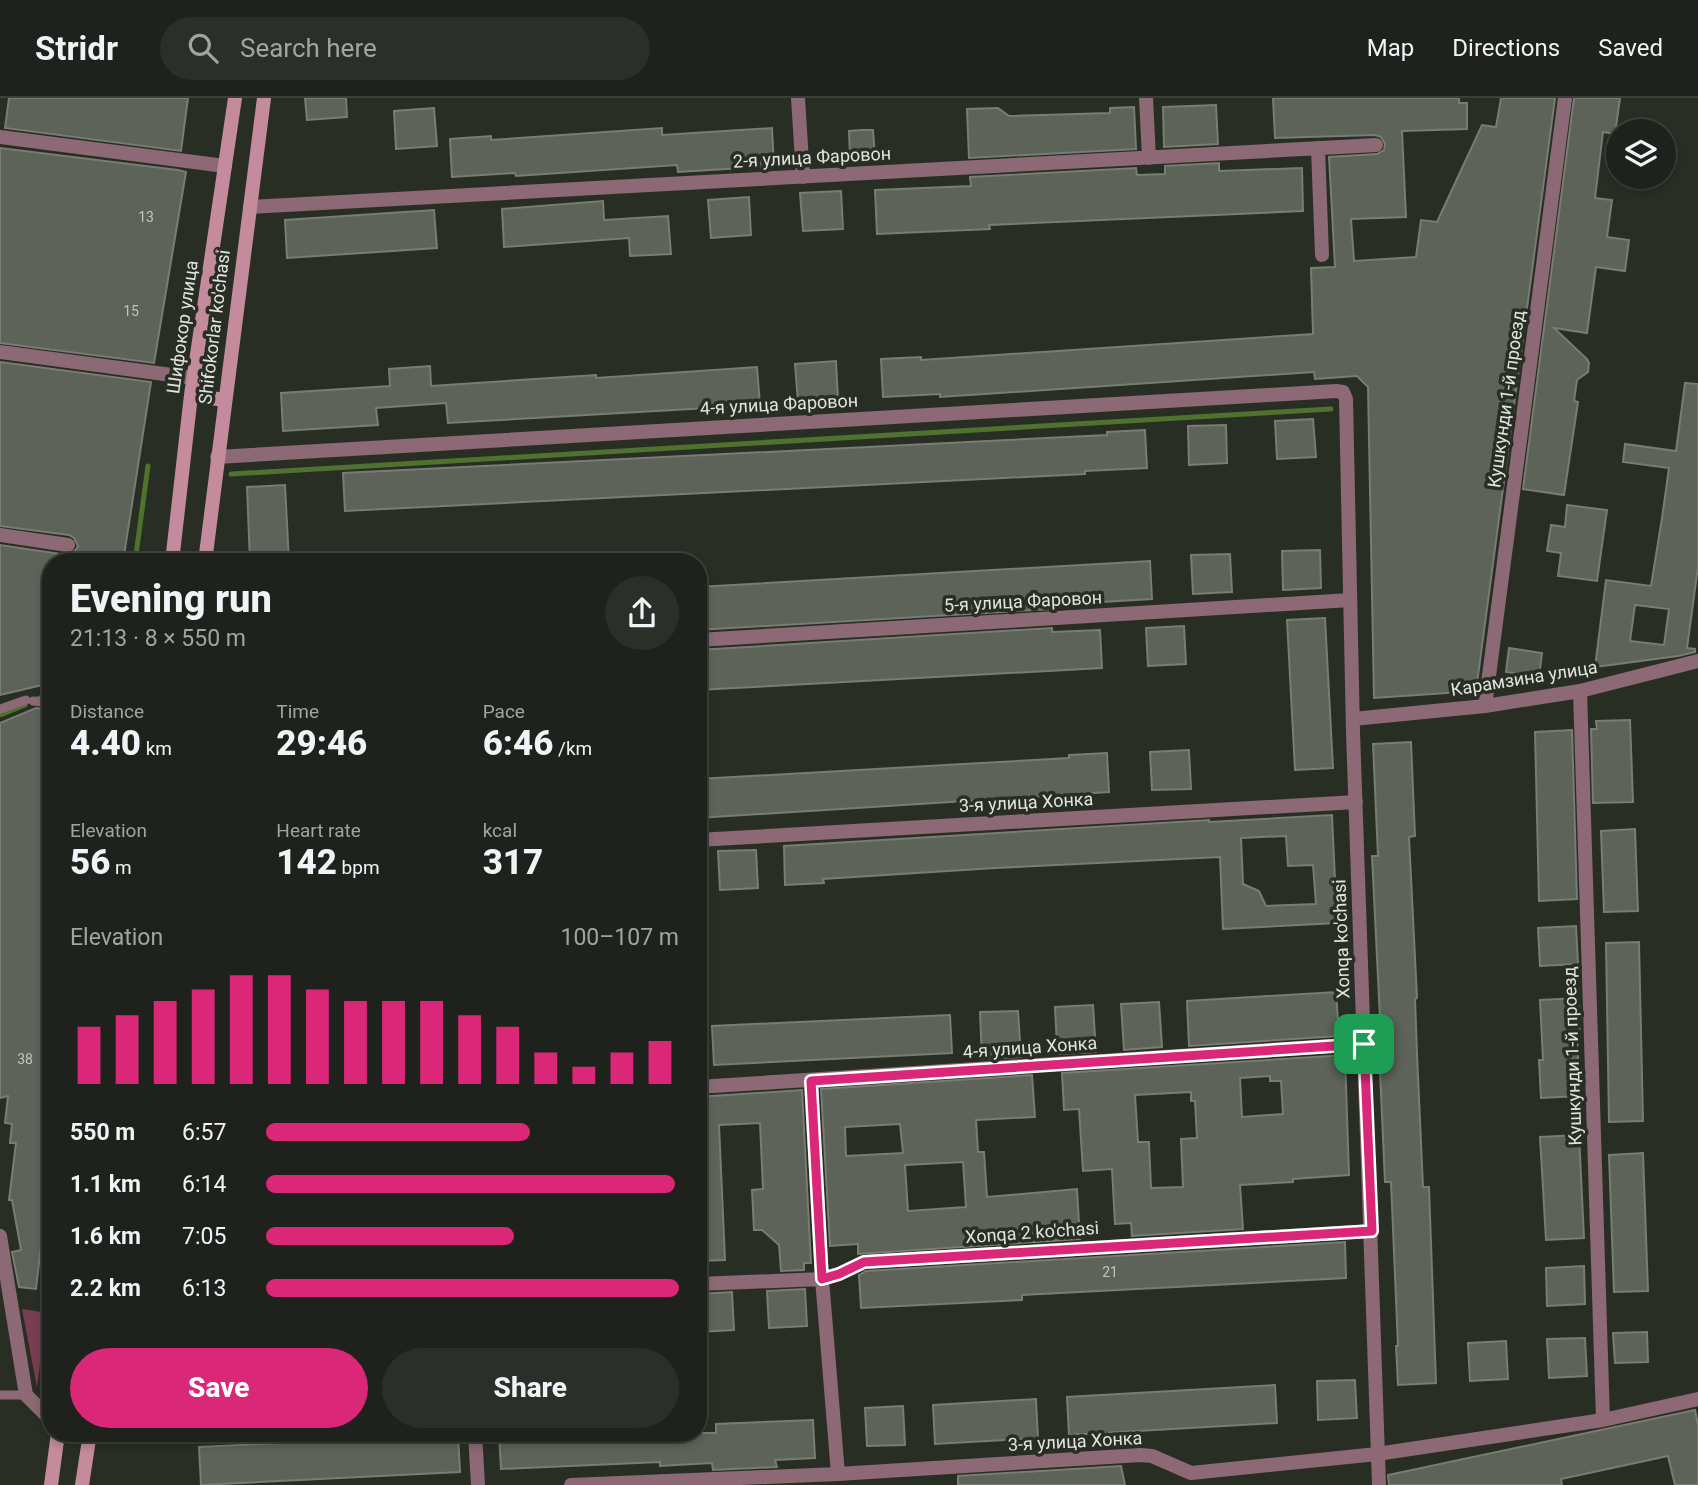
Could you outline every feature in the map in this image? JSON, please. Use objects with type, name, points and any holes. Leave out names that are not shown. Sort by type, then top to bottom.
[{"type":"main road","name":"Шифокор улица","points":[[173,553],[191,395],[234,98]]},
{"type":"main road","name":"Shifokorlar ko'chasi","points":[[206,553],[264,98]]},
{"type":"main road","points":[[191,395],[224,400]]},
{"type":"main road","points":[[51,1485],[57,1442]]},
{"type":"main road","points":[[82,1485],[89,1442]]},
{"type":"street","points":[[798,98],[803,177]]},
{"type":"street","points":[[1146,98],[1149,158]]},
{"type":"street","name":"Кушкунди 1-й проезд","points":[[1485,706],[1565,98]]},
{"type":"street","points":[[0,137],[225,166]]},
{"type":"street","name":"2-я улица Фаровон","points":[[250,207],[1376,145]]},
{"type":"street","points":[[1318,148],[1322,255]]},
{"type":"street","points":[[0,352],[194,377]]},
{"type":"street","name":"4-я улица Фаровон","points":[[217,457],[1336,390],[1343,392]]},
{"type":"street","name":"Xonqa ko'chasi","points":[[1343,392],[1346,399],[1353,719],[1379,1485]]},
{"type":"street","points":[[0,535],[68,545]]},
{"type":"street","name":"5-я улица Фаровон","points":[[707,639],[1350,600]]},
{"type":"street","name":"Карамзина улица","points":[[1353,719],[1485,706],[1580,691],[1698,661]]},
{"type":"street","name":"Кушкунди 1-й проезд","points":[[1580,691],[1603,1420]]},
{"type":"street","name":"3-я улица Хонка","points":[[707,839],[1356,803]]},
{"type":"street","name":"4-я улица Хонка","points":[[707,1087],[1364,1044]]},
{"type":"street","points":[[811,1081],[822,1279],[838,1475]]},
{"type":"street","name":"Xonqa 2 ko'chasi","points":[[707,1284],[822,1279],[864,1262],[1372,1231]]},
{"type":"street","points":[[0,1236],[26,1395],[42,1411]]},
{"type":"street","name":"3-я улица Хонка","points":[[571,1485],[786,1481],[838,1475],[1141,1455],[1152,1456],[1188,1479],[1603,1420],[1698,1399]]},
{"type":"street","points":[[476,1442],[478,1485]]},
{"type":"lane","points":[[0,709],[29,701],[42,703]]},
{"type":"lane","points":[[0,1395],[26,1395]]},
{"type":"shaded area","points":[[22,1309],[42,1312],[42,1350],[37,1387]]},
{"type":"building","points":[[9,98],[188,98],[181,151],[5,128]]},
{"type":"building","points":[[305,98],[346,98],[347,117],[307,120]]},
{"type":"building","points":[[1273,98],[1459,98],[1459,103],[1467,103],[1467,129],[1402,131],[1406,217],[1351,219],[1354,261],[1416,257],[1421,220],[1437,222],[1482,125],[1496,127],[1501,98],[1555,98],[1476,691],[1374,698],[1368,387],[1357,376],[1315,379],[1314,372],[940,397],[940,394],[883,397],[881,359],[921,357],[921,360],[1313,334],[1311,268],[1335,267],[1329,157],[1377,154],[1384,150],[1385,144],[1381,137],[1375,135],[1275,138]]},
{"type":"building","points":[[1574,98],[1620,98],[1617,119],[1606,119],[1595,198],[1612,200],[1607,237],[1629,240],[1625,271],[1596,267],[1587,333],[1554,328],[1587,359],[1588,372],[1577,380],[1574,401],[1578,402],[1564,495],[1523,489]]},
{"type":"building","points":[[1216,105],[1218,144],[1164,147],[1163,107]]},
{"type":"building","points":[[1134,107],[1136,149],[969,158],[967,109],[998,108],[1009,116],[1110,113],[1110,108]]},
{"type":"building","points":[[434,108],[437,146],[396,149],[394,111]]},
{"type":"building","points":[[662,128],[662,135],[772,128],[774,166],[678,172],[677,165],[516,176],[515,173],[452,177],[450,139],[491,136],[491,140]]},
{"type":"building","points":[[873,130],[875,157],[850,158],[849,131]]},
{"type":"building","points":[[0,148],[186,172],[154,363],[0,343]]},
{"type":"building","points":[[1219,163],[1219,171],[1302,168],[1303,211],[989,225],[990,229],[877,234],[875,190],[971,186],[970,177],[1136,168],[1137,175],[1165,174],[1165,166]]},
{"type":"building","points":[[841,191],[843,229],[803,231],[800,193]]},
{"type":"building","points":[[749,197],[751,235],[711,238],[708,200]]},
{"type":"building","points":[[603,201],[604,220],[668,216],[671,254],[630,256],[629,238],[504,247],[502,209]]},
{"type":"building","points":[[434,210],[437,248],[287,258],[285,220]]},
{"type":"building","points":[[836,361],[838,399],[798,402],[795,364]]},
{"type":"building","points":[[0,362],[151,382],[124,553],[71,553],[78,546],[69,535],[0,526]]},
{"type":"building","points":[[430,366],[431,386],[757,367],[760,405],[448,423],[446,403],[376,408],[378,425],[283,431],[281,393],[390,386],[389,369]]},
{"type":"building","points":[[1685,383],[1698,384],[1698,567],[1687,648],[1695,649],[1695,652],[1595,667],[1606,580],[1651,586],[1669,468],[1623,462],[1625,444],[1676,451]],"holes":[[[1635,605],[1669,609],[1664,645],[1630,641]]]},
{"type":"building","points":[[1313,419],[1316,457],[1277,459],[1275,421]]},
{"type":"building","points":[[1226,425],[1227,463],[1189,465],[1188,426]]},
{"type":"building","points":[[1145,430],[1147,468],[1085,471],[1085,474],[345,511],[343,473],[1107,435],[1107,432]]},
{"type":"building","points":[[285,485],[289,553],[250,553],[247,487]]},
{"type":"building","points":[[1567,505],[1607,510],[1597,581],[1558,576],[1561,553],[1547,551],[1551,525],[1565,527]]},
{"type":"building","points":[[0,545],[54,553],[42,553],[42,685],[0,695]]},
{"type":"building","points":[[1320,550],[1321,588],[1283,590],[1282,551]]},
{"type":"building","points":[[1230,554],[1232,592],[1193,594],[1191,555]]},
{"type":"building","points":[[1150,561],[1152,599],[1051,605],[1051,609],[707,629],[707,586]]},
{"type":"building","points":[[1325,618],[1333,768],[1295,770],[1287,620]]},
{"type":"building","points":[[1184,626],[1186,664],[1148,666],[1146,628]]},
{"type":"building","points":[[1052,628],[1052,632],[1100,630],[1102,668],[707,690],[707,649]]},
{"type":"building","points":[[1509,648],[1542,653],[1539,677],[1506,672]]},
{"type":"building","points":[[36,708],[42,709],[42,1238],[36,1289],[19,1287],[12,1252],[21,1250],[12,1200],[9,1200],[16,1143],[10,1143],[12,1124],[5,1123],[8,1096],[0,1098],[0,723]]},
{"type":"building","points":[[1630,720],[1633,802],[1593,803],[1591,729],[1597,729],[1596,721]]},
{"type":"building","points":[[1572,730],[1577,899],[1539,901],[1535,732]]},
{"type":"building","points":[[1411,742],[1415,836],[1409,837],[1417,1054],[1423,1187],[1429,1187],[1436,1383],[1398,1385],[1391,1182],[1385,1182],[1380,1072],[1372,856],[1378,856],[1373,744]]},
{"type":"building","points":[[1189,750],[1191,789],[1152,790],[1150,752]]},
{"type":"building","points":[[1107,753],[1109,792],[707,817],[707,778],[1069,758],[1069,755]]},
{"type":"building","points":[[1332,815],[1337,923],[1223,929],[1220,857],[823,879],[824,883],[785,885],[784,846]],"holes":[[[1286,836],[1288,866],[1313,865],[1316,904],[1266,906],[1259,891],[1243,884],[1241,838]]]},
{"type":"building","points":[[1635,829],[1638,911],[1604,912],[1601,831]]},
{"type":"building","points":[[756,850],[758,888],[720,890],[718,851]]},
{"type":"building","points":[[1576,926],[1578,964],[1540,966],[1538,928]]},
{"type":"building","points":[[1639,942],[1643,1121],[1609,1122],[1606,943]]},
{"type":"building","points":[[1336,992],[1339,1036],[1189,1046],[1187,1001]]},
{"type":"building","points":[[1578,998],[1580,1096],[1541,1098],[1539,1060],[1543,1060],[1540,1000]]},
{"type":"building","points":[[1159,1002],[1162,1047],[1124,1050],[1121,1004]]},
{"type":"building","points":[[1093,1005],[1096,1052],[1060,1054],[1060,1045],[1057,1046],[1055,1007]]},
{"type":"building","points":[[1018,1011],[1021,1057],[982,1059],[980,1012]]},
{"type":"building","points":[[950,1015],[952,1053],[714,1065],[712,1026]]},
{"type":"building","points":[[1345,1055],[1349,1175],[1240,1185],[1243,1229],[1132,1236],[1131,1223],[1115,1224],[1112,1169],[1083,1171],[1079,1109],[1064,1110],[1062,1073]],"holes":[[[1270,1076],[1270,1081],[1281,1081],[1283,1114],[1242,1117],[1240,1078]],[[1191,1092],[1191,1101],[1195,1101],[1197,1138],[1181,1139],[1183,1187],[1151,1188],[1149,1142],[1138,1142],[1135,1095]]]},
{"type":"building","points":[[1032,1075],[1035,1117],[976,1120],[978,1152],[984,1152],[987,1197],[1077,1189],[1080,1239],[858,1254],[858,1244],[830,1246],[821,1089]],"holes":[[[900,1124],[903,1153],[846,1156],[845,1127]],[[963,1162],[966,1207],[908,1211],[905,1165]]]},
{"type":"building","points":[[802,1090],[811,1263],[804,1263],[804,1270],[781,1271],[779,1245],[762,1230],[754,1230],[752,1190],[763,1189],[760,1123],[719,1125],[725,1260],[707,1261],[707,1096]]},
{"type":"building","points":[[1579,1135],[1584,1238],[1546,1240],[1540,1137]]},
{"type":"building","points":[[1643,1153],[1648,1291],[1614,1292],[1609,1155]]},
{"type":"building","points":[[1345,1242],[1346,1278],[1022,1295],[1022,1300],[861,1308],[859,1275],[866,1271]]},
{"type":"building","points":[[1584,1266],[1585,1304],[1547,1306],[1546,1268]]},
{"type":"building","points":[[805,1289],[807,1326],[769,1328],[767,1291]]},
{"type":"building","points":[[732,1292],[734,1330],[707,1332],[707,1293]]},
{"type":"building","points":[[1647,1332],[1648,1362],[1615,1363],[1613,1333]]},
{"type":"building","points":[[1585,1338],[1587,1376],[1549,1378],[1547,1339]]},
{"type":"building","points":[[1506,1341],[1508,1379],[1470,1381],[1468,1343]]},
{"type":"building","points":[[1355,1380],[1357,1418],[1318,1420],[1317,1381]]},
{"type":"building","points":[[1275,1385],[1277,1423],[1069,1435],[1067,1397]]},
{"type":"building","points":[[1036,1399],[1038,1438],[935,1444],[933,1405]]},
{"type":"building","points":[[903,1406],[905,1445],[867,1446],[865,1408]]},
{"type":"building","points":[[1695,1410],[1698,1425],[1698,1485],[1675,1485],[1668,1456],[1561,1479],[1562,1485],[1389,1485],[1388,1475]]},
{"type":"building","points":[[813,1420],[815,1458],[775,1460],[777,1467],[713,1470],[712,1463],[660,1466],[660,1462],[501,1469],[500,1442],[707,1442],[707,1433],[716,1433],[716,1424]]},
{"type":"building","points":[[299,1442],[458,1442],[460,1472],[201,1485],[199,1447]]},
{"type":"building","points":[[1121,1466],[1125,1485],[958,1485],[958,1476]]},
{"type":"waterway","points":[[231,474],[1331,409]]},
{"type":"waterway","points":[[136,553],[148,466]]},
{"type":"waterway","points":[[37,699],[42,697]]},
{"type":"waterway","points":[[0,715],[25,705]]},
{"type":"route","points":[[1364,1044],[1372,1231],[864,1262],[822,1279],[811,1081],[1364,1044]]}]
